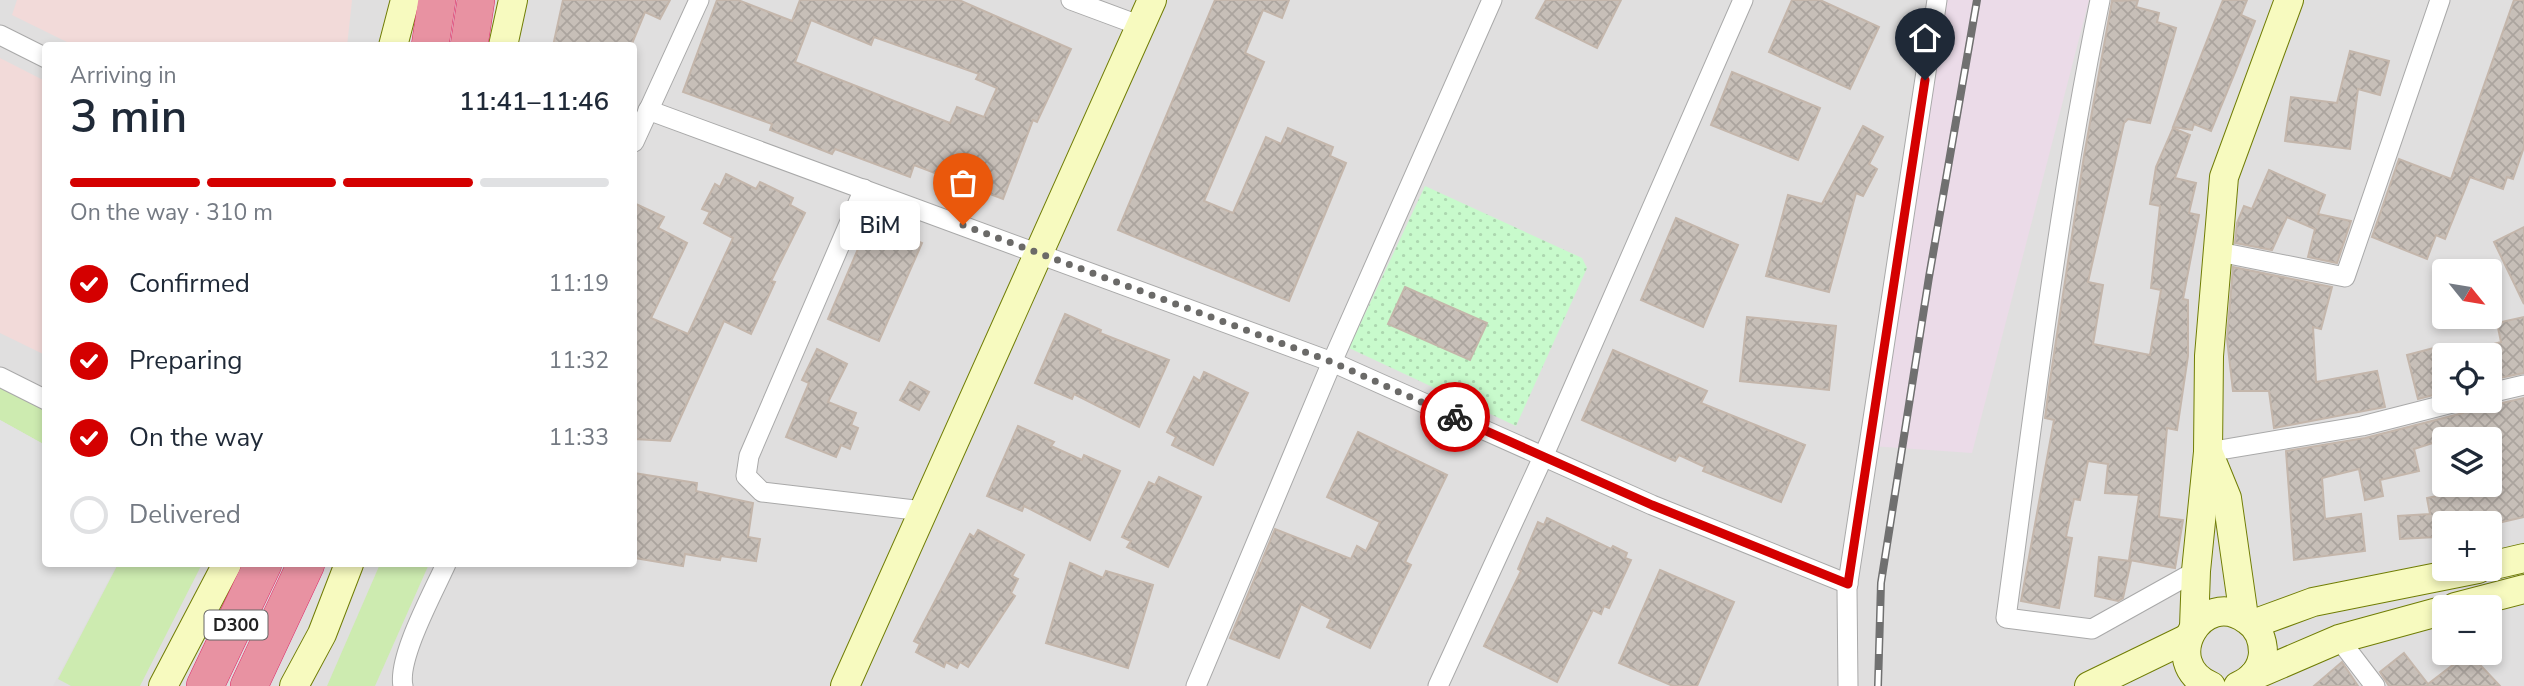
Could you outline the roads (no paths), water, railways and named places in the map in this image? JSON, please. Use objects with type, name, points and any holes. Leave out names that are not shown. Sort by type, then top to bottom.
[{"type":"highway","points":[[431,42],[437,0]]},
{"type":"highway","points":[[470,42],[477,0]]},
{"type":"highway","name":"D300","points":[[205,686],[262,567]]},
{"type":"highway","name":"D300","points":[[249,686],[305,567]]},
{"type":"main road","points":[[394,42],[405,0]]},
{"type":"main road","points":[[504,42],[513,0]]},
{"type":"main road","points":[[845,686],[1152,0]]},
{"type":"main road","points":[[2211,686],[2194,674],[2188,663],[2208,452],[2209,356],[2224,177],[2289,0]]},
{"type":"main road","points":[[2208,452],[2227,498],[2248,620],[2259,634],[2263,656],[2245,681]]},
{"type":"main road","points":[[2502,563],[2524,558]]},
{"type":"main road","points":[[163,686],[225,567]]},
{"type":"main road","points":[[294,686],[322,634],[348,567]]},
{"type":"main road","points":[[2089,686],[2191,633],[2212,614],[2223,612],[2248,620],[2313,602],[2432,578]]},
{"type":"main road","points":[[2501,595],[2524,589]]},
{"type":"main road","points":[[2245,681],[2339,639],[2432,614]]},
{"type":"street","points":[[637,135],[699,0]]},
{"type":"street","points":[[1071,0],[1141,26]]},
{"type":"street","points":[[1196,686],[1332,362],[1492,0]]},
{"type":"street","points":[[1438,686],[1543,457],[1743,0]]},
{"type":"street","points":[[1848,686],[1848,584],[1937,0]]},
{"type":"street","points":[[2100,0],[2084,79],[2049,298],[2006,618],[2092,629],[2196,571]]},
{"type":"street","points":[[2219,252],[2345,277],[2440,0]]},
{"type":"street","points":[[0,35],[42,56]]},
{"type":"street","points":[[648,110],[1332,362],[1543,457],[1848,584]]},
{"type":"street","points":[[864,189],[749,456],[746,476],[762,492],[923,511]]},
{"type":"street","points":[[0,377],[42,398]]},
{"type":"street","points":[[2502,390],[2524,385]]},
{"type":"street","points":[[2208,452],[2362,426],[2432,408]]},
{"type":"street","points":[[403,686],[401,677],[410,649],[445,567]]},
{"type":"street","points":[[2339,639],[2375,686]]},
{"type":"railway","points":[[1878,686],[1881,583],[1929,277],[1977,0]]},
{"type":"place","name":"BiM","points":[[963,225]]}]
